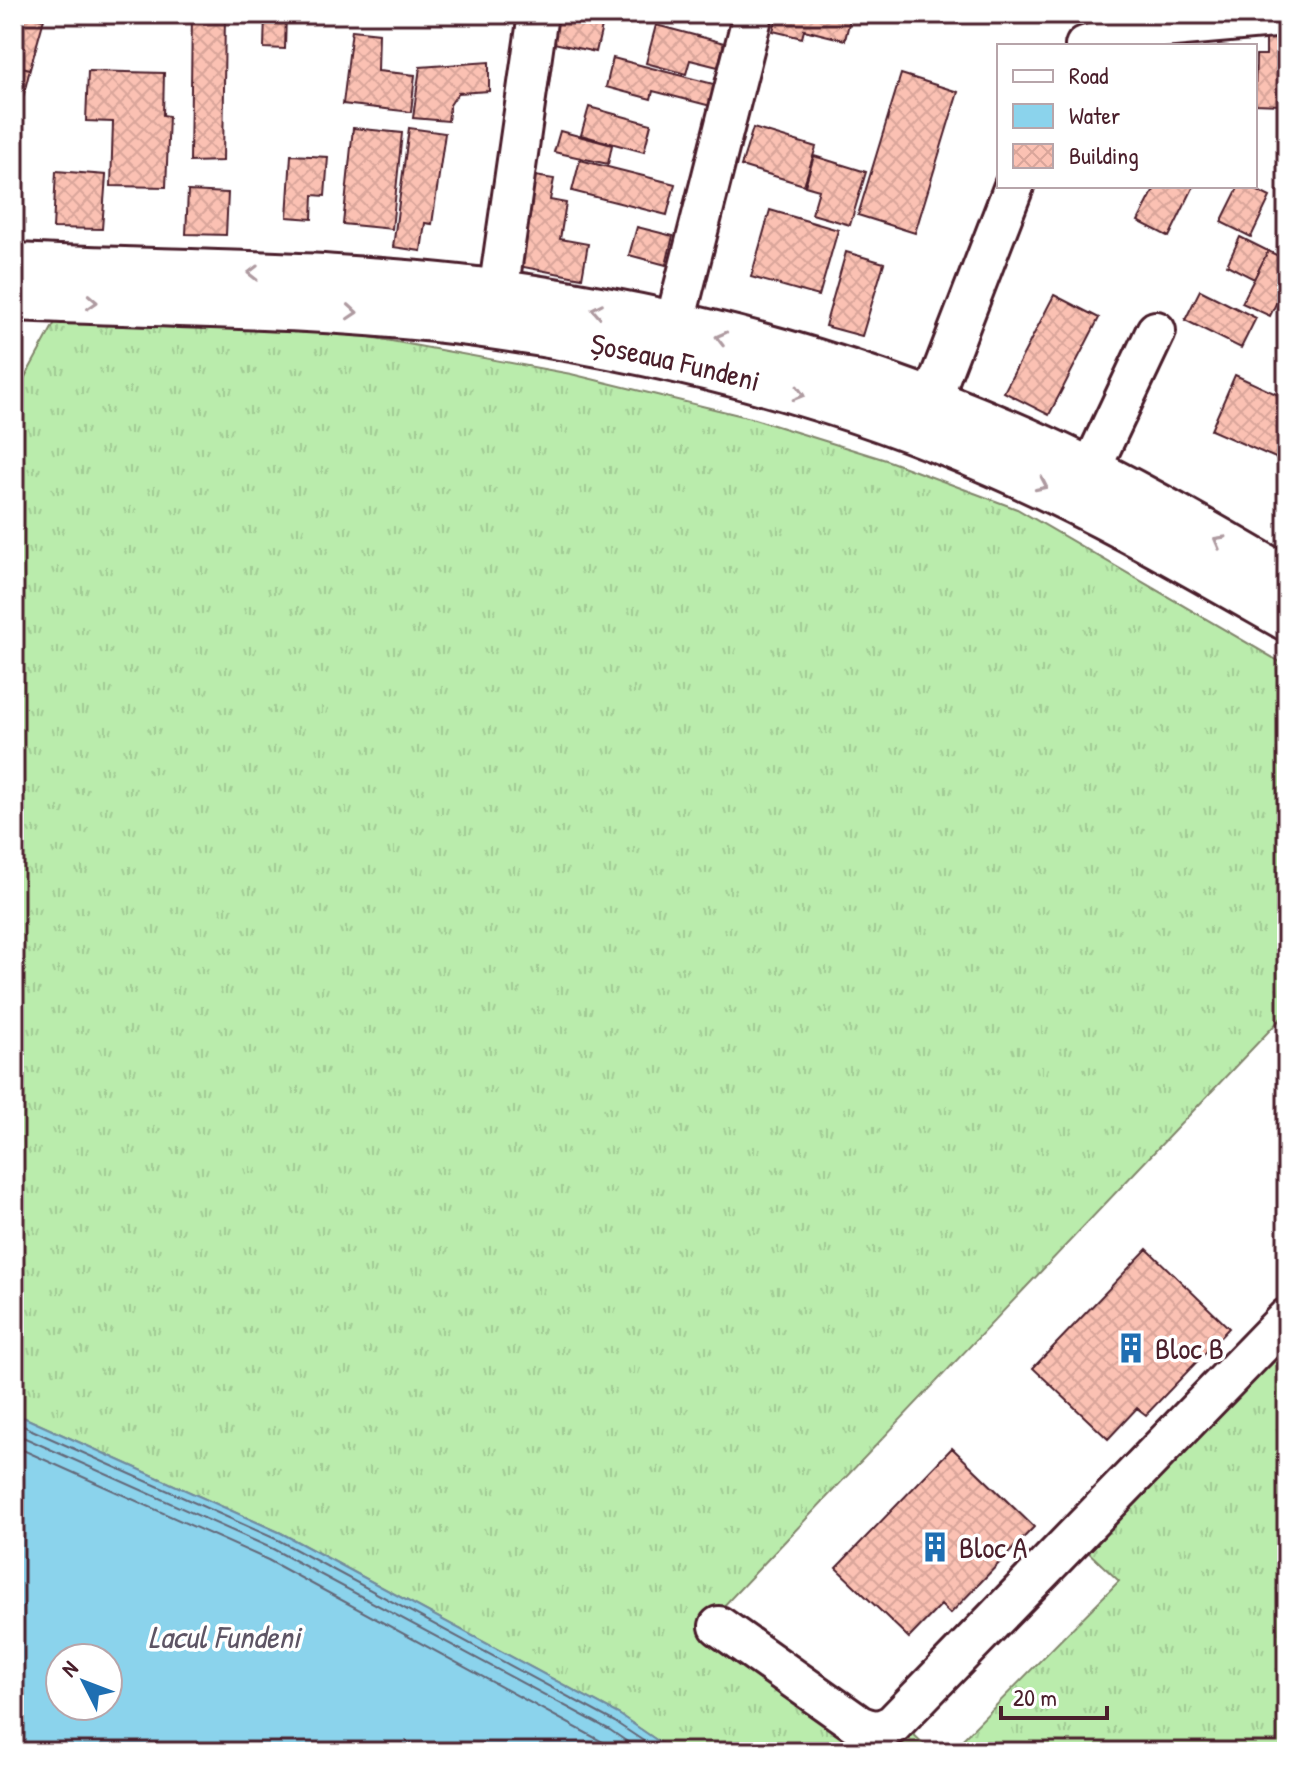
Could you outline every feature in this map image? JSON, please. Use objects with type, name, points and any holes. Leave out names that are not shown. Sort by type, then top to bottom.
[{"type":"main road","name":"Șoseaua Fundeni","points":[[14,266],[334,276],[498,293],[674,326],[847,373],[931,401],[1090,471],[1287,580]]},
{"type":"main road","name":"Șoseaua Fundeni","points":[[14,298],[385,314],[550,336],[669,358],[876,417],[996,464],[1110,518],[1287,618]]},
{"type":"street","points":[[498,293],[538,14]]},
{"type":"street","points":[[674,326],[753,14]]},
{"type":"street","points":[[1091,44],[1128,31],[1287,17]]},
{"type":"street","points":[[931,401],[1013,188]]},
{"type":"street","points":[[1090,471],[1156,331]]},
{"type":"street","points":[[719,1626],[859,1725],[872,1731],[893,1724],[1287,1318]]},
{"type":"green space","points":[[58,317],[364,336],[571,374],[751,418],[886,460],[1017,509],[1287,666],[1287,1012],[699,1632],[863,1752],[674,1752],[620,1715],[281,1533],[14,1413],[14,397]]},
{"type":"green space","points":[[1287,1342],[1287,1752],[950,1752],[1119,1581],[1085,1549]]},
{"type":"green space","points":[[908,1729],[932,1752],[885,1752]]},
{"type":"water","name":"Lacul Fundeni","points":[[14,1413],[281,1533],[620,1715],[674,1752],[14,1752]]},
{"type":"building","points":[[14,14],[44,19],[30,69],[14,65]]},
{"type":"building","points":[[192,14],[225,14],[223,161],[190,162]]},
{"type":"building","points":[[265,14],[286,14],[285,49],[264,48]]},
{"type":"building","points":[[556,14],[605,14],[596,52],[549,42]]},
{"type":"building","points":[[682,14],[713,14],[711,22]]},
{"type":"building","points":[[778,14],[830,14],[850,19],[845,40],[804,30],[802,38],[773,31]]},
{"type":"building","points":[[656,25],[724,43],[718,67],[690,60],[686,74],[646,63]]},
{"type":"building","points":[[352,30],[379,33],[378,71],[415,75],[411,112],[343,104]]},
{"type":"building","points":[[1266,36],[1287,37],[1287,148],[1280,147],[1281,105],[1257,104],[1257,55],[1266,55]]},
{"type":"building","points":[[613,58],[717,85],[711,106],[653,91],[651,99],[606,87]]},
{"type":"building","points":[[489,62],[489,91],[458,93],[450,105],[448,121],[413,118],[420,67]]},
{"type":"building","points":[[14,65],[30,69],[14,134]]},
{"type":"building","points":[[88,71],[164,73],[163,115],[169,116],[166,187],[111,186],[113,122],[86,121]]},
{"type":"building","points":[[901,74],[958,92],[915,233],[858,215]]},
{"type":"building","points":[[589,107],[651,124],[644,152],[581,135]]},
{"type":"building","points":[[353,128],[402,133],[392,229],[343,224]]},
{"type":"building","points":[[409,128],[445,133],[432,224],[425,223],[421,251],[393,247]]},
{"type":"building","points":[[753,128],[816,147],[804,185],[741,166]]},
{"type":"building","points":[[560,131],[612,145],[608,164],[554,152]]},
{"type":"building","points":[[291,155],[328,157],[325,196],[313,195],[312,219],[287,217]]},
{"type":"building","points":[[814,156],[866,172],[850,225],[812,214],[819,190],[805,186]]},
{"type":"building","points":[[580,160],[675,184],[667,215],[572,191]]},
{"type":"building","points":[[56,171],[106,175],[102,229],[53,228]]},
{"type":"building","points":[[529,175],[554,179],[550,200],[566,203],[560,239],[588,244],[582,278],[513,265]]},
{"type":"building","points":[[1155,188],[1193,188],[1169,237],[1138,221]]},
{"type":"building","points":[[1238,188],[1252,188],[1270,197],[1251,237],[1221,222]]},
{"type":"building","points":[[188,191],[228,193],[226,235],[186,234]]},
{"type":"building","points":[[770,210],[838,230],[819,296],[751,277]]},
{"type":"building","points":[[637,227],[673,236],[666,265],[629,255]]},
{"type":"building","points":[[1240,237],[1268,251],[1254,279],[1227,265]]},
{"type":"building","points":[[1268,251],[1287,260],[1287,281],[1270,316],[1242,303]]},
{"type":"building","points":[[846,252],[884,263],[862,336],[825,326]]},
{"type":"building","points":[[1200,290],[1256,318],[1241,348],[1185,320]]},
{"type":"building","points":[[1054,295],[1099,318],[1049,415],[1004,392]]},
{"type":"building","points":[[1287,300],[1287,318],[1279,315]]},
{"type":"building","points":[[1235,375],[1287,399],[1287,463],[1211,430]]},
{"type":"building","name":"Bloc B","points":[[1147,1249],[1229,1328],[1146,1415],[1137,1408],[1108,1439],[1033,1368]]},
{"type":"building","name":"Bloc A","points":[[952,1448],[1034,1527],[950,1614],[941,1605],[909,1638],[836,1568]]},
{"type":"place","name":"Bloc B","points":[[1131,1348]]},
{"type":"place","name":"Bloc A","points":[[935,1547]]}]
